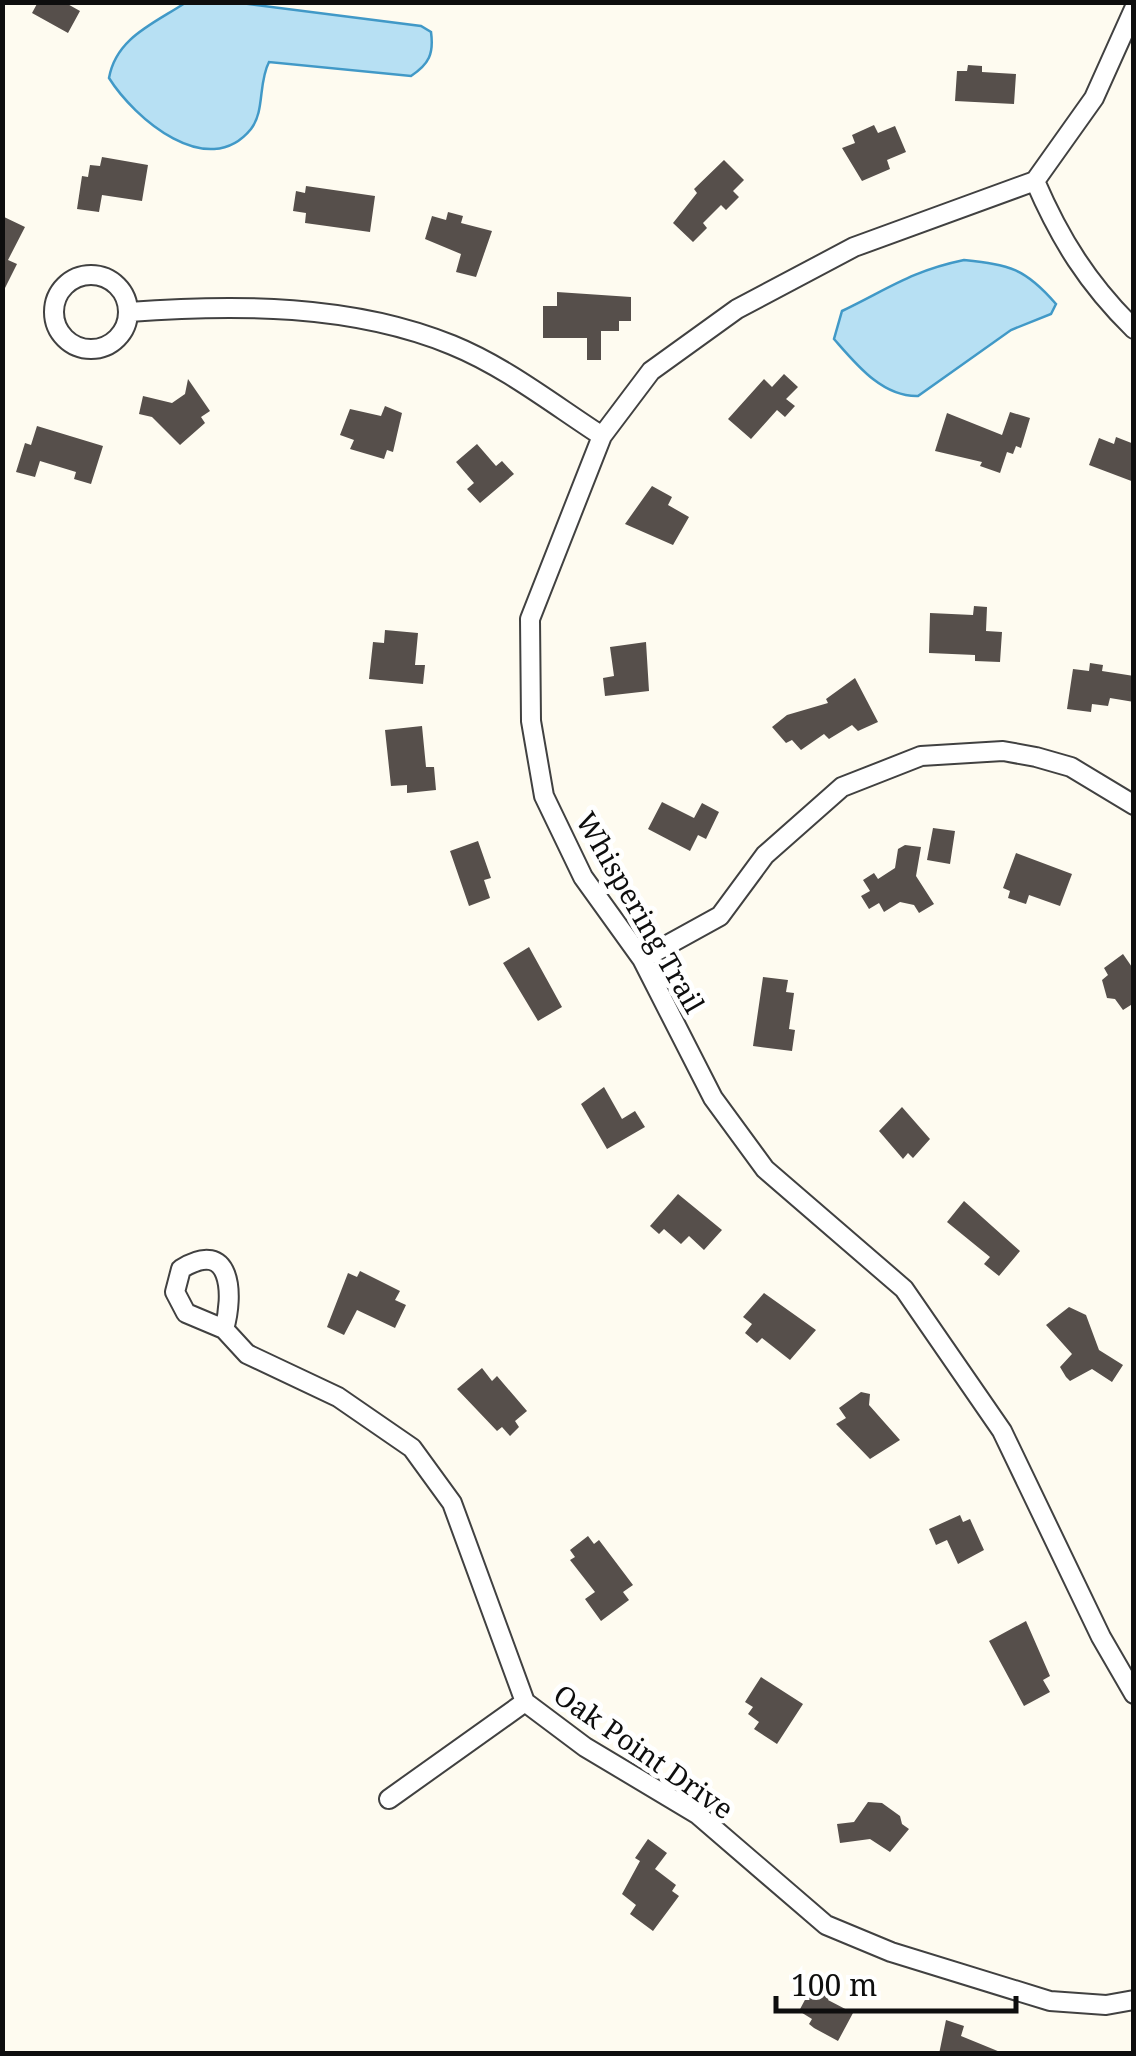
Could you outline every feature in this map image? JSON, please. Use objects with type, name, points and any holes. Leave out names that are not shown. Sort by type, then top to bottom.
[{"type":"street","points":[[1134,9],[1094,98],[1034,181],[1059,238],[1096,292],[1134,329]]},
{"type":"street","name":"Whispering Trail","points":[[1034,181],[854,246],[736,310],[650,371],[602,436],[530,619],[531,721],[544,796],[583,877],[642,959],[713,1098],[765,1169],[904,1289],[1002,1431],[1101,1637],[1134,1694]]},
{"type":"street","points":[[98,275],[120,288],[129,312],[122,334],[114,343],[91,350],[69,343],[55,324],[53,312],[56,299],[72,280],[98,275]]},
{"type":"street","points":[[129,312],[314,312],[408,329],[497,367],[602,436]]},
{"type":"street","points":[[642,959],[720,916],[765,855],[842,787],[920,756],[1003,750],[1036,757],[1071,767],[1134,805]]},
{"type":"street","name":"Oak Point Drive","points":[[224,1330],[248,1354],[338,1397],[412,1448],[452,1503],[524,1702],[586,1747],[697,1814],[826,1925],[892,1952],[1050,2001],[1106,2005],[1134,2000]]},
{"type":"street","points":[[389,1799],[524,1702]]},
{"type":"water","points":[[185,3],[241,3],[421,26],[431,32],[431,52],[426,63],[411,76],[269,62],[251,129],[234,144],[214,149],[194,147],[154,126],[109,78],[119,52],[128,42]]},
{"type":"water","points":[[964,260],[1016,270],[1056,304],[1051,314],[1011,330],[918,396],[881,385],[834,339],[842,311],[914,275]]},
{"type":"building","points":[[38,2],[64,2],[80,11],[68,33],[32,13]]},
{"type":"building","points":[[968,65],[982,66],[982,72],[1016,74],[1014,104],[955,101],[957,71],[967,71]]},
{"type":"building","points":[[874,125],[878,133],[895,126],[906,152],[887,160],[890,169],[862,181],[842,148],[855,143],[852,135]]},
{"type":"building","points":[[102,157],[148,165],[142,201],[102,195],[99,212],[77,209],[82,176],[88,177],[90,165],[100,166]]},
{"type":"building","points":[[724,160],[744,180],[733,191],[739,197],[726,210],[721,205],[703,223],[707,228],[693,242],[673,223],[697,193],[694,189]]},
{"type":"building","points":[[306,186],[375,196],[370,232],[305,223],[306,213],[293,211],[296,191],[305,193]]},
{"type":"building","points":[[448,212],[463,216],[461,223],[492,231],[476,277],[456,272],[461,254],[425,239],[432,216],[446,220]]},
{"type":"building","points":[[2,216],[25,227],[8,260],[17,264],[2,294]]},
{"type":"building","points":[[557,292],[631,297],[631,321],[619,321],[619,331],[601,331],[601,360],[587,360],[587,338],[543,338],[543,306],[557,306]]},
{"type":"building","points":[[784,374],[798,387],[786,399],[795,406],[785,417],[777,410],[751,439],[728,419],[764,379],[772,387]]},
{"type":"building","points":[[188,379],[210,411],[201,417],[205,423],[180,445],[152,417],[139,414],[143,396],[172,403],[185,394]]},
{"type":"building","points":[[385,406],[402,413],[393,452],[387,450],[384,459],[350,449],[354,440],[340,435],[350,409],[381,416]]},
{"type":"building","points":[[1010,412],[1030,418],[1021,448],[1016,446],[1013,454],[1007,452],[1000,473],[980,466],[982,462],[935,451],[947,413],[1002,435]]},
{"type":"building","points":[[37,426],[103,446],[91,484],[74,479],[76,472],[40,461],[35,477],[16,472],[25,443],[31,445]]},
{"type":"building","points":[[1116,437],[1134,444],[1134,482],[1089,465],[1099,438],[1114,444]]},
{"type":"building","points":[[477,444],[496,466],[502,461],[514,474],[480,503],[467,489],[474,483],[456,462]]},
{"type":"building","points":[[652,486],[672,497],[668,505],[689,517],[673,545],[625,524]]},
{"type":"building","points":[[974,606],[987,607],[986,631],[1002,632],[1000,662],[975,661],[975,655],[929,653],[930,613],[973,615]]},
{"type":"building","points":[[385,630],[418,633],[415,665],[425,665],[423,684],[369,679],[373,642],[384,643]]},
{"type":"building","points":[[646,642],[649,691],[605,696],[603,678],[614,676],[610,647]]},
{"type":"building","points":[[1090,663],[1103,665],[1102,671],[1134,676],[1134,702],[1110,698],[1108,706],[1092,704],[1091,712],[1067,709],[1073,669],[1089,671]]},
{"type":"building","points":[[855,678],[878,722],[858,731],[852,725],[829,739],[824,734],[801,750],[792,740],[786,743],[772,727],[787,715],[828,703],[826,699]]},
{"type":"building","points":[[422,726],[426,767],[434,767],[436,790],[407,793],[407,785],[391,786],[385,730]]},
{"type":"building","points":[[662,802],[694,818],[702,803],[719,812],[706,839],[698,835],[690,851],[648,829]]},
{"type":"building","points":[[933,828],[955,831],[950,864],[927,860]]},
{"type":"building","points":[[478,841],[491,878],[484,880],[490,898],[469,906],[450,851]]},
{"type":"building","points":[[905,845],[921,847],[916,876],[934,904],[919,913],[914,905],[900,902],[884,912],[879,903],[869,909],[861,896],[870,891],[863,880],[874,873],[878,879],[895,868],[898,849]]},
{"type":"building","points":[[1016,853],[1072,874],[1060,906],[1029,895],[1026,904],[1008,898],[1010,891],[1003,888]]},
{"type":"building","points":[[529,947],[562,1007],[538,1021],[503,963]]},
{"type":"building","points":[[1123,954],[1134,970],[1134,1003],[1123,1010],[1115,999],[1107,998],[1102,980],[1108,975],[1104,968]]},
{"type":"building","points":[[763,977],[788,980],[786,992],[794,993],[789,1029],[795,1030],[792,1051],[753,1046]]},
{"type":"building","points":[[604,1087],[622,1119],[635,1111],[645,1127],[607,1149],[581,1104]]},
{"type":"building","points":[[902,1107],[930,1139],[913,1158],[908,1153],[903,1159],[879,1131]]},
{"type":"building","points":[[678,1194],[722,1230],[704,1250],[689,1236],[681,1244],[664,1229],[659,1234],[650,1226]]},
{"type":"building","points":[[964,1201],[1020,1251],[999,1276],[984,1264],[990,1257],[947,1222]]},
{"type":"building","points":[[360,1271],[400,1291],[395,1300],[406,1305],[395,1328],[357,1310],[344,1335],[327,1327],[348,1273],[357,1277]]},
{"type":"building","points":[[764,1293],[816,1330],[790,1360],[762,1338],[757,1343],[745,1333],[752,1324],[743,1317]]},
{"type":"building","points":[[1069,1307],[1086,1315],[1099,1350],[1123,1365],[1112,1382],[1092,1369],[1070,1381],[1060,1367],[1072,1354],[1046,1325]]},
{"type":"building","points":[[482,1368],[492,1381],[497,1376],[527,1411],[515,1421],[519,1427],[510,1436],[502,1427],[497,1431],[457,1389]]},
{"type":"building","points":[[861,1392],[870,1394],[869,1405],[900,1440],[870,1459],[836,1424],[846,1418],[839,1408]]},
{"type":"building","points":[[960,1515],[963,1522],[970,1519],[984,1550],[958,1564],[947,1540],[936,1545],[929,1529]]},
{"type":"building","points":[[588,1536],[594,1544],[599,1540],[633,1585],[623,1592],[629,1600],[601,1621],[585,1599],[595,1592],[570,1560],[575,1557],[570,1550]]},
{"type":"building","points":[[1026,1621],[1050,1676],[1043,1680],[1050,1692],[1024,1706],[989,1641]]},
{"type":"building","points":[[761,1677],[803,1704],[777,1744],[754,1729],[759,1722],[748,1714],[753,1707],[745,1702]]},
{"type":"building","points":[[868,1802],[882,1803],[900,1816],[909,1829],[890,1852],[870,1839],[840,1843],[837,1824],[854,1822]]},
{"type":"building","points":[[648,1839],[667,1853],[655,1869],[676,1885],[672,1891],[679,1896],[653,1931],[630,1914],[636,1905],[622,1894],[640,1861],[635,1858]]},
{"type":"building","points":[[815,1981],[833,1990],[828,2000],[853,2013],[838,2041],[814,2028],[809,2024],[812,2019],[799,2011]]},
{"type":"building","points":[[946,2020],[964,2026],[961,2036],[1005,2054],[939,2054]]}]
